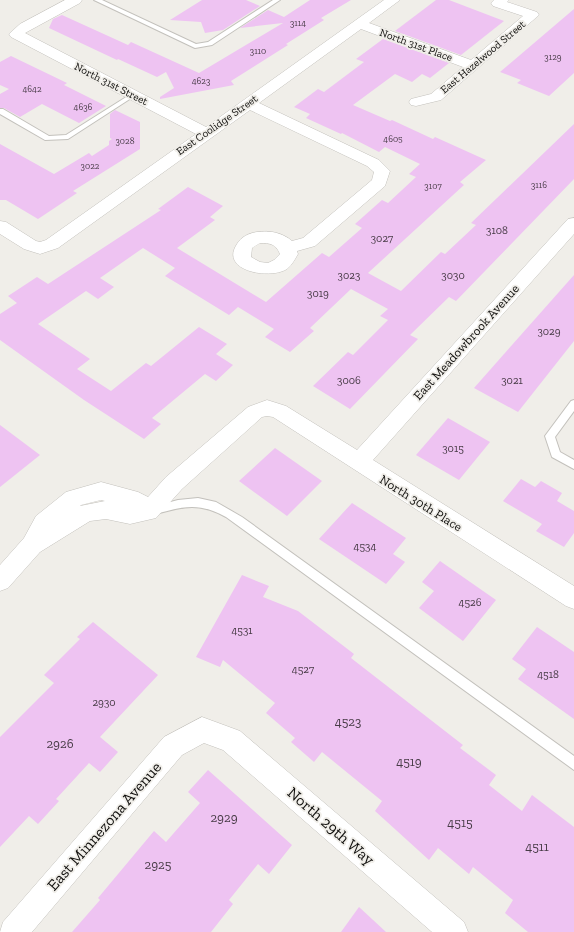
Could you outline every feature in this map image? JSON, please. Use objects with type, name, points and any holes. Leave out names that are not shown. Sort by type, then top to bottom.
[{"type":"street","name":"North 31st Street","points":[[75,0],[25,27],[16,34],[206,133]]},
{"type":"street","name":"East Coolidge Street","points":[[0,226],[30,245],[40,248],[52,244],[393,0]]},
{"type":"street","name":"East Hazelwood Street","points":[[416,102],[436,97],[532,15],[498,3],[502,0]]},
{"type":"street","name":"North 31st Place","points":[[359,24],[472,65]]},
{"type":"street","points":[[248,103],[373,163],[382,171],[378,182],[309,242],[288,248]]},
{"type":"street","name":"East Meadowbrook Avenue","points":[[358,462],[574,223]]},
{"type":"street","name":"North 30th Place","points":[[148,512],[174,483],[249,417],[255,412],[267,408],[279,411],[574,599]]},
{"type":"street","points":[[1,577],[32,545],[86,513],[106,510],[130,515],[148,512]]},
{"type":"street","name":"East Minnezona Avenue","points":[[13,932],[173,746],[202,730]]},
{"type":"street","name":"North 29th Way","points":[[202,730],[231,740],[454,932]]},
{"type":"lane","points":[[98,0],[195,46],[210,44],[277,0]]},
{"type":"lane","points":[[0,111],[48,138],[68,137],[133,95]]},
{"type":"lane","points":[[574,404],[550,436],[556,454],[574,465]]},
{"type":"lane","points":[[148,512],[184,504],[204,503],[220,509],[270,543],[574,764]]},
{"type":"building","points":[[202,0],[246,0],[260,6],[223,30],[205,33],[201,22],[170,20]]},
{"type":"building","points":[[310,0],[351,0],[321,18],[324,20],[286,44],[288,45],[231,81],[234,85],[160,99],[160,97],[174,88],[166,72],[157,77],[49,28],[53,19],[62,15],[128,45],[131,42],[199,73],[283,23],[240,28],[268,10],[284,17]]},
{"type":"building","points":[[436,0],[449,0],[504,21],[461,55],[395,31]]},
{"type":"building","points":[[574,9],[574,73],[549,96],[517,83],[521,80],[500,72]]},
{"type":"building","points":[[383,39],[449,63],[430,78],[422,74],[412,82],[395,74],[353,105],[390,121],[392,120],[433,139],[435,137],[486,160],[460,182],[464,185],[368,273],[401,291],[441,252],[445,254],[476,225],[471,223],[574,124],[574,179],[456,301],[449,297],[410,335],[418,339],[350,409],[313,386],[348,352],[353,355],[388,320],[380,316],[388,309],[351,289],[310,328],[314,331],[290,352],[265,337],[274,329],[238,307],[229,315],[165,276],[175,268],[143,248],[100,278],[114,287],[98,299],[86,291],[38,324],[90,359],[77,369],[111,391],[146,363],[151,366],[199,327],[227,344],[216,354],[233,365],[216,381],[205,374],[152,418],[161,424],[144,439],[84,400],[0,340],[0,314],[17,303],[8,296],[37,277],[48,284],[161,210],[158,209],[188,187],[223,206],[210,217],[215,220],[177,248],[266,302],[322,253],[329,257],[362,228],[355,224],[382,200],[388,203],[416,177],[409,174],[420,164],[385,147],[379,152],[342,133],[341,134],[306,118],[310,114],[294,107],[318,89],[324,92],[364,62],[356,59]]},
{"type":"building","points":[[11,56],[67,83],[64,85],[106,106],[79,123],[42,104],[20,117],[4,108],[0,108],[0,94],[9,89],[0,85],[0,62]]},
{"type":"building","points":[[115,110],[140,122],[140,149],[73,191],[77,193],[38,219],[6,200],[0,200],[0,144],[54,174],[89,153],[92,156],[109,145],[109,141],[112,139],[110,138],[110,114]]},
{"type":"building","points":[[574,275],[574,341],[518,412],[474,388]]},
{"type":"building","points":[[448,418],[490,442],[459,480],[416,455]]},
{"type":"building","points":[[0,425],[40,455],[0,487]]},
{"type":"building","points":[[275,448],[322,481],[287,516],[239,481]]},
{"type":"building","points":[[521,479],[535,487],[541,481],[562,493],[557,501],[574,511],[574,533],[564,547],[536,531],[542,524],[503,501]]},
{"type":"building","points":[[352,503],[406,538],[393,554],[405,562],[386,584],[319,539]]},
{"type":"building","points":[[440,561],[496,600],[463,641],[419,608],[434,591],[422,582]]},
{"type":"building","points":[[242,575],[269,586],[263,597],[298,611],[354,654],[351,658],[463,745],[460,748],[496,775],[489,785],[522,811],[532,795],[574,827],[574,932],[528,932],[505,913],[513,900],[473,867],[469,874],[438,848],[429,860],[375,811],[382,801],[322,752],[314,762],[291,742],[295,738],[266,713],[275,703],[223,660],[220,667],[196,657]]},
{"type":"building","points":[[93,622],[158,675],[100,737],[118,752],[100,772],[89,763],[56,799],[59,801],[38,824],[29,816],[0,847],[0,737],[54,683],[44,675],[80,639],[77,637]]},
{"type":"building","points":[[537,627],[574,652],[574,719],[518,679],[526,669],[512,659]]},
{"type":"building","points":[[208,770],[292,845],[269,874],[258,864],[229,900],[233,904],[211,932],[72,932],[100,900],[98,898],[154,831],[166,842],[200,803],[188,792]]},
{"type":"building","points":[[359,907],[386,932],[341,932]]}]
